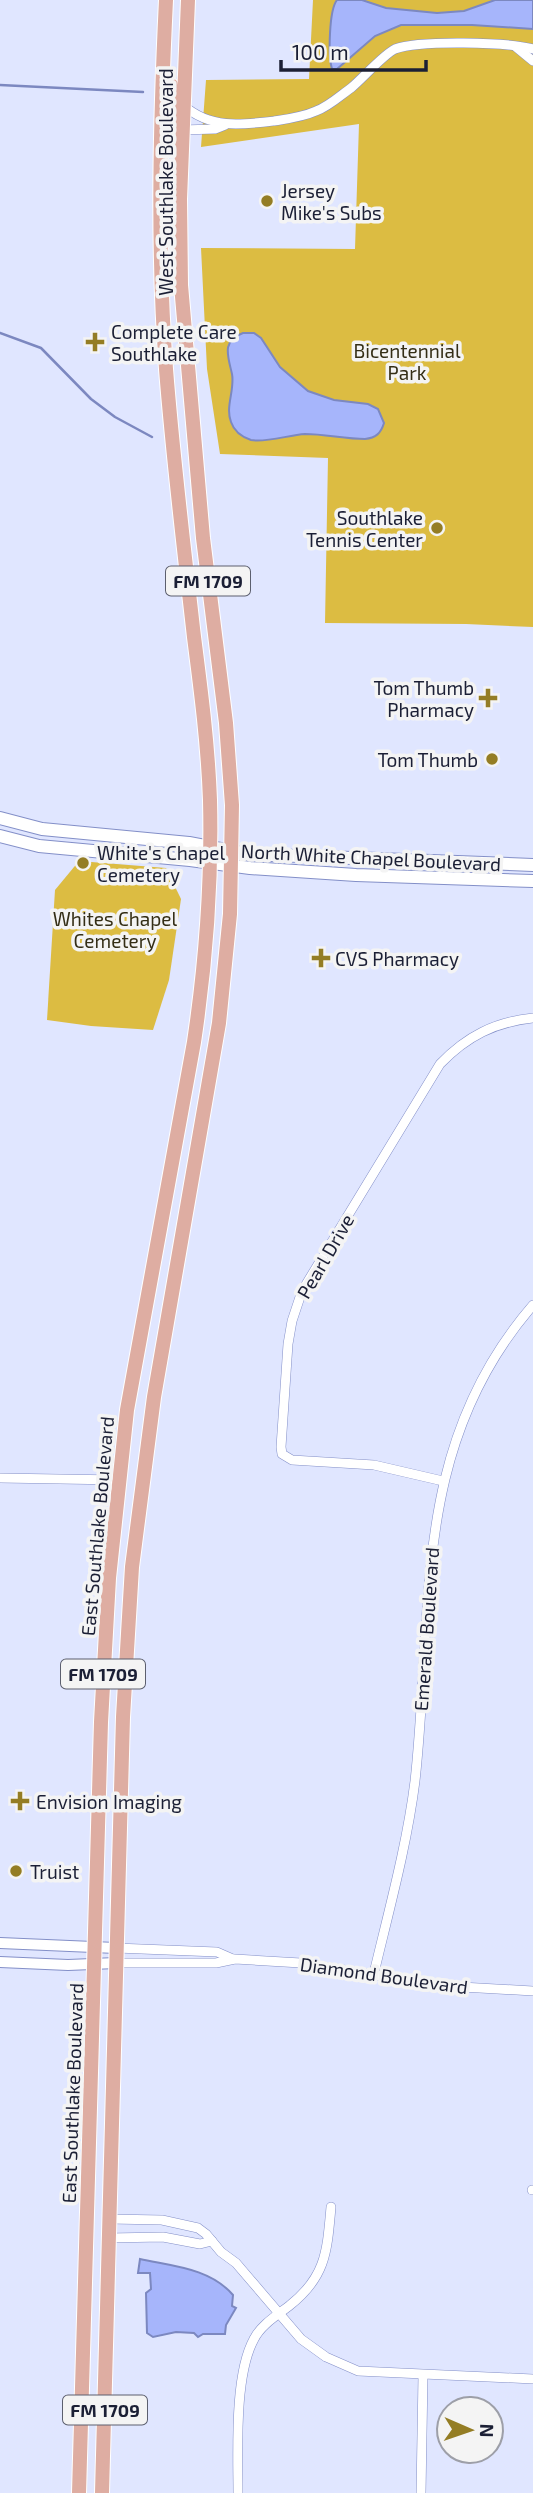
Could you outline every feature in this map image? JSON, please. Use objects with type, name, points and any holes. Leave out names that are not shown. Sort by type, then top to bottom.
[{"type":"main road","name":"West Southlake Boulevard","points":[[166,0],[159,152],[160,280],[176,477],[205,724],[210,862]]},
{"type":"main road","name":"West Southlake Boulevard","points":[[188,0],[182,103],[181,287],[203,537],[226,723],[232,866]]},
{"type":"main road","points":[[164,36],[169,59],[171,109],[182,130]]},
{"type":"main road","points":[[159,152],[170,162],[173,197],[180,211]]},
{"type":"main road","name":"North White Chapel Boulevard","points":[[0,818],[42,829],[210,846],[247,854],[533,865]]},
{"type":"main road","name":"North White Chapel Boulevard","points":[[0,836],[16,842],[52,848],[232,866],[356,875],[533,881]]},
{"type":"main road","name":"East Southlake Boulevard","points":[[79,2493],[108,1578],[127,1410],[201,993],[210,862]]},
{"type":"main road","name":"East Southlake Boulevard","points":[[102,2493],[123,1717],[132,1567],[154,1397],[204,1117],[226,965],[232,866]]},
{"type":"main road","points":[[182,1111],[204,1117]]},
{"type":"main road","points":[[119,1480],[131,1501],[129,1557],[132,1567]]},
{"type":"street","points":[[182,103],[196,116],[225,125],[273,121],[317,111],[352,87],[392,51],[413,44],[514,46],[533,50]]},
{"type":"street","points":[[514,46],[533,61]]},
{"type":"street","points":[[182,130],[215,129],[225,125]]},
{"type":"street","name":"Pearl Drive","points":[[443,1481],[374,1465],[292,1460],[282,1454],[288,1344],[292,1321],[302,1291],[440,1064],[467,1039],[485,1029],[501,1023],[533,1018]]},
{"type":"street","name":"Emerald Boulevard","points":[[374,1973],[407,1831],[415,1781],[427,1590],[443,1481],[462,1427],[484,1377],[517,1324],[533,1305]]},
{"type":"street","points":[[0,1478],[119,1480]]},
{"type":"street","points":[[0,1943],[116,1948]]},
{"type":"street","name":"Diamond Boulevard","points":[[116,1948],[217,1952],[235,1959]]},
{"type":"street","name":"Diamond Boulevard","points":[[116,1963],[216,1963],[235,1959],[301,1963],[444,1986],[533,1991]]},
{"type":"street","points":[[0,1962],[116,1963]]},
{"type":"street","points":[[238,2493],[238,2438],[246,2357],[253,2339],[262,2327],[301,2297],[322,2268],[327,2252],[331,2207]]},
{"type":"street","points":[[110,2219],[162,2220],[198,2228],[236,2263],[301,2339],[326,2357],[358,2371],[533,2379]]},
{"type":"street","points":[[109,2238],[163,2237],[200,2244],[212,2241]]},
{"type":"street","points":[[421,2493],[423,2376]]},
{"type":"green space","name":"Bicentennial Park","points":[[313,0],[533,0],[533,627],[325,623],[328,458],[220,454],[207,369],[201,248],[355,249],[359,124],[201,147],[206,80],[309,79]]},
{"type":"green space","name":"Whites Chapel Cemetery","points":[[79,861],[166,868],[181,899],[169,980],[153,1030],[47,1020],[55,890]]},
{"type":"water","points":[[337,0],[362,0],[386,8],[437,13],[464,11],[495,0],[533,0],[533,29],[472,25],[401,25],[375,36],[337,69],[332,69],[330,33],[332,13]]},
{"type":"water","points":[[243,333],[254,333],[261,338],[280,367],[308,391],[334,400],[368,404],[378,409],[384,423],[380,432],[365,439],[305,434],[257,441],[242,435],[234,428],[229,416],[233,380],[228,350],[231,340]]},
{"type":"water","points":[[140,2259],[190,2270],[224,2286],[233,2295],[232,2306],[236,2308],[226,2325],[225,2334],[203,2334],[198,2337],[194,2333],[176,2332],[153,2337],[147,2333],[146,2293],[151,2289],[150,2273],[138,2273]]},
{"type":"waterway","points":[[0,85],[143,92]]},
{"type":"waterway","points":[[0,333],[41,348],[91,399],[115,417],[152,437]]},
{"type":"place","name":"Jersey Mike's Subs","points":[[267,201]]},
{"type":"place","name":"Complete Care Southlake","points":[[95,342]]},
{"type":"place","name":"Southlake Tennis Center","points":[[437,528]]},
{"type":"place","name":"Tom Thumb Pharmacy","points":[[488,698]]},
{"type":"place","name":"Tom Thumb","points":[[492,759]]},
{"type":"place","name":"White's Chapel Cemetery","points":[[83,863]]},
{"type":"place","name":"CVS Pharmacy","points":[[321,958]]},
{"type":"place","name":"Envision Imaging","points":[[20,1801]]},
{"type":"place","name":"Truist","points":[[16,1871]]}]
